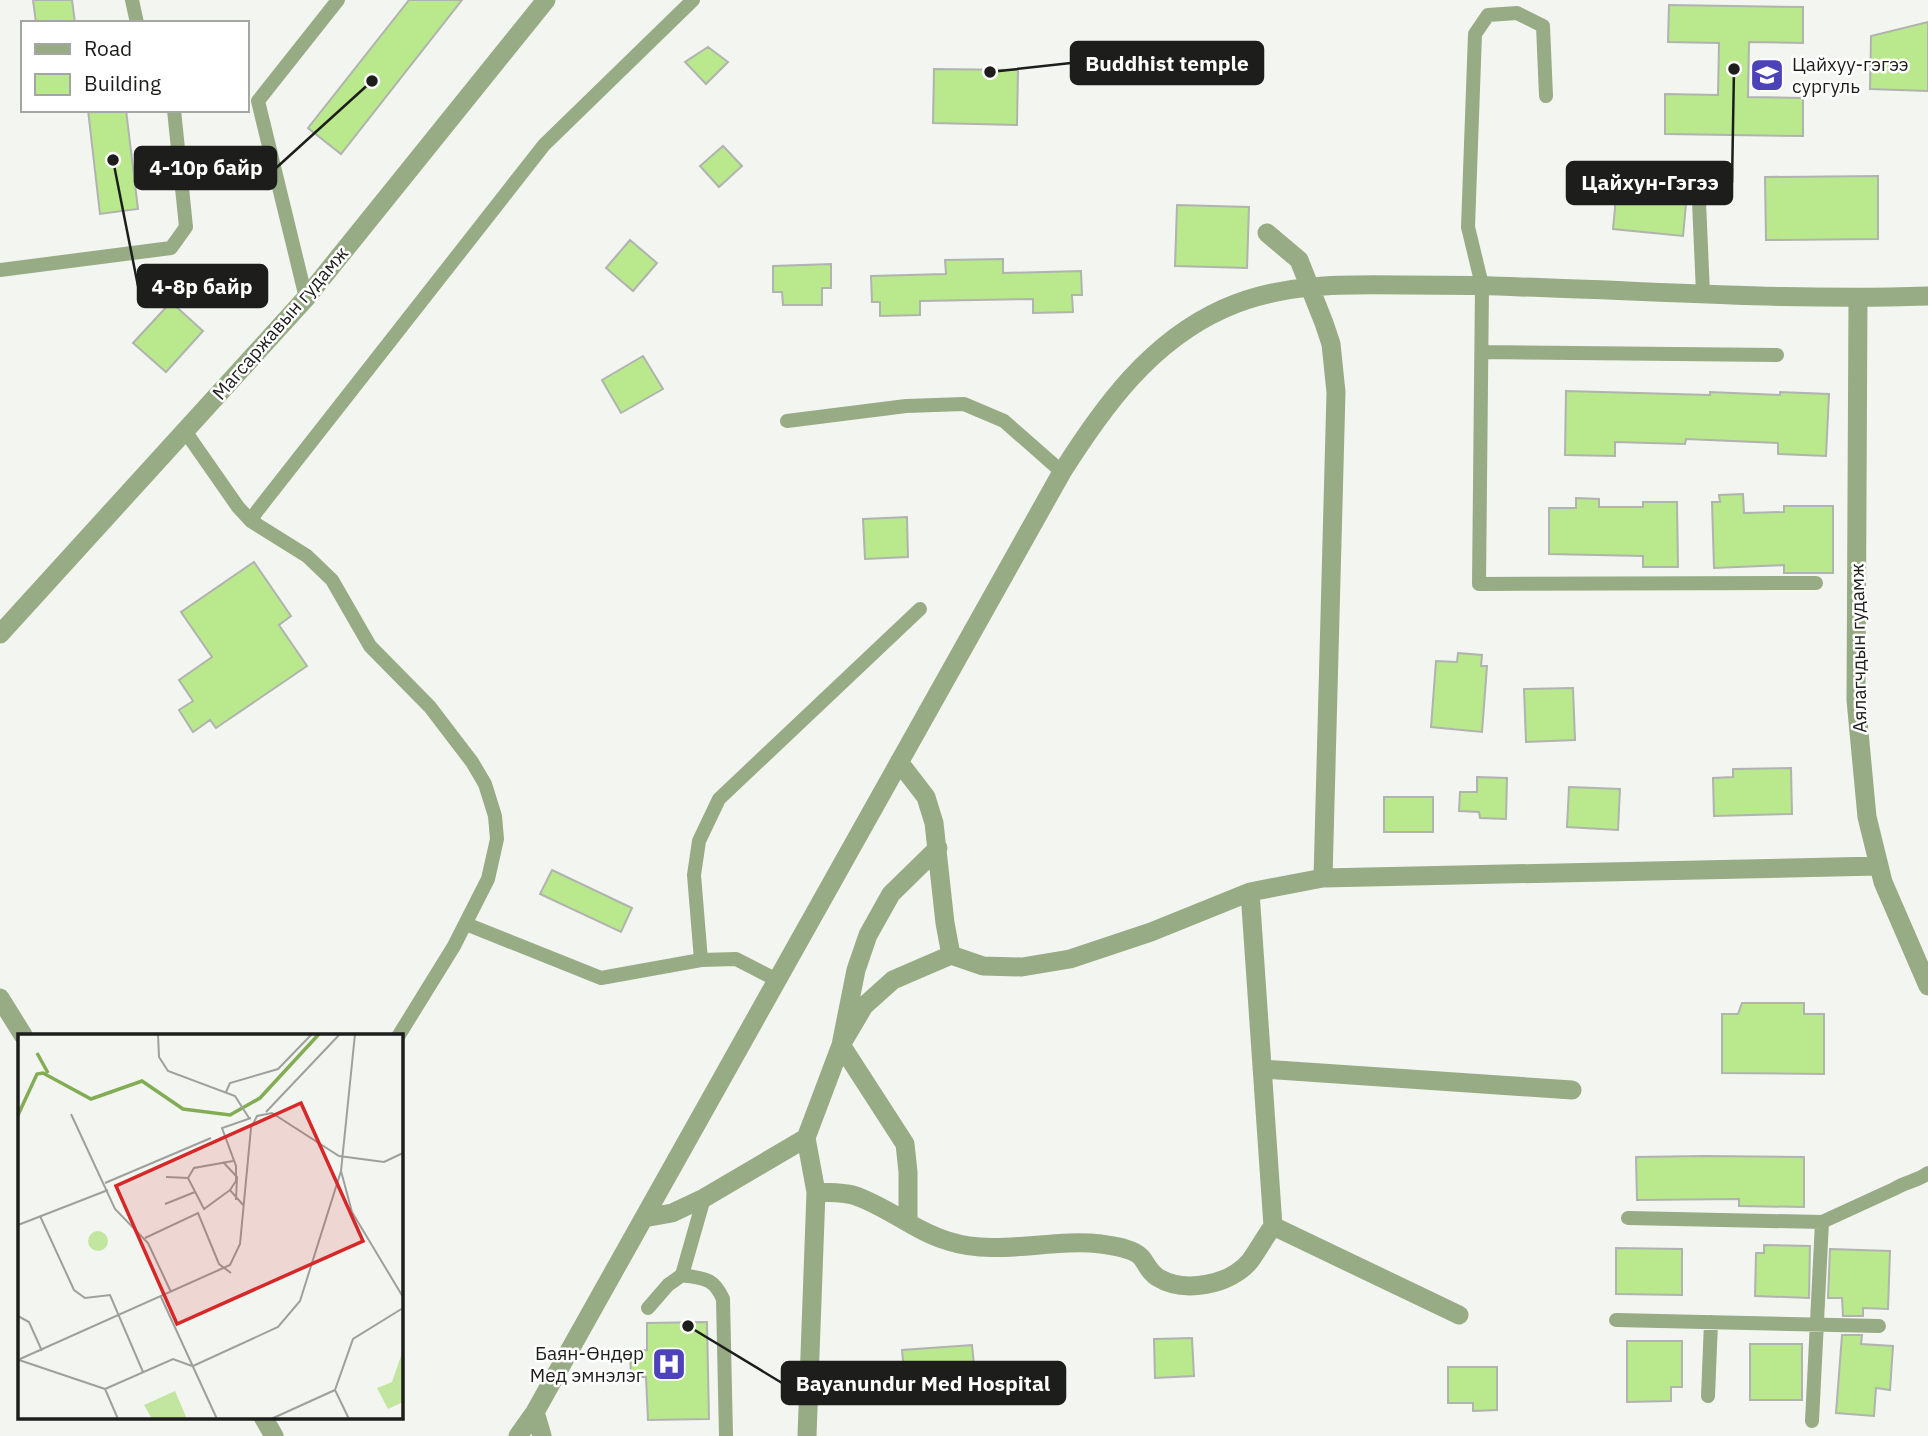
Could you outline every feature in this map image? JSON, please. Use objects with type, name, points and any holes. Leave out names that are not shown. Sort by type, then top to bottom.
[{"type":"street","name":"Магсаржавын гудамж","points":[[4,625],[306,298],[546,0]]},
{"type":"street","points":[[1267,233],[1299,260],[1331,344],[1336,392],[1322,877]]},
{"type":"street","points":[[518,1436],[535,1412],[644,1219],[1062,472],[1111,401],[1162,347],[1201,320],[1241,302],[1310,286],[1339,284],[1482,285],[1858,298],[1928,296]]},
{"type":"street","name":"Аялагчдын гудамж","points":[[1858,298],[1856,700],[1867,817],[1883,882],[1928,986]]},
{"type":"street","points":[[899,762],[926,797],[934,823],[951,956]]},
{"type":"street","points":[[807,1436],[816,1192],[806,1138],[841,1045],[856,970],[868,935],[891,894],[938,848]]},
{"type":"street","points":[[841,1045],[864,1006],[893,980],[951,956],[983,966],[1021,968],[1070,959],[1151,932],[1250,892],[1322,877],[1879,866]]},
{"type":"street","points":[[816,1192],[850,1194],[948,1241],[983,1248],[1067,1242],[1101,1244],[1137,1253],[1149,1271],[1161,1279],[1181,1285],[1201,1285],[1227,1279],[1248,1263],[1273,1226],[1250,892]]},
{"type":"street","points":[[0,998],[22,1034]]},
{"type":"street","points":[[841,1045],[905,1144],[908,1222]]},
{"type":"street","points":[[1262,1069],[1572,1090]]},
{"type":"street","points":[[644,1219],[672,1213],[704,1198],[806,1138]]},
{"type":"street","points":[[1273,1226],[1459,1315]]},
{"type":"street","points":[[535,1412],[542,1436]]},
{"type":"street","points":[[264,1418],[274,1436]]},
{"type":"lane","points":[[132,0],[136,21]]},
{"type":"lane","points":[[306,298],[258,101],[338,0]]},
{"type":"lane","points":[[251,521],[544,145],[693,0]]},
{"type":"lane","points":[[1546,96],[1543,26],[1517,13],[1488,15],[1475,34],[1468,227],[1482,285],[1479,583],[1816,583]]},
{"type":"lane","points":[[0,270],[171,248],[186,227],[174,112]]},
{"type":"lane","points":[[1698,179],[1703,293]]},
{"type":"lane","points":[[1482,352],[1777,355]]},
{"type":"lane","points":[[787,421],[905,406],[964,404],[1004,421],[1062,472]]},
{"type":"lane","points":[[185,431],[238,507],[251,521],[307,556],[332,580],[370,646],[430,707],[472,762],[485,785],[495,816],[497,839],[488,879],[454,946],[400,1034]]},
{"type":"lane","points":[[701,960],[694,875],[699,841],[719,799],[920,609]]},
{"type":"lane","points":[[466,924],[601,978],[701,960],[736,959],[777,980]]},
{"type":"lane","points":[[1628,1218],[1822,1222],[1928,1173]]},
{"type":"lane","points":[[648,1308],[668,1285],[682,1275],[704,1198]]},
{"type":"lane","points":[[1812,1421],[1822,1222]]},
{"type":"lane","points":[[682,1275],[705,1279],[718,1287],[723,1300],[726,1436]]},
{"type":"lane","points":[[1616,1320],[1879,1326]]},
{"type":"lane","points":[[1708,1396],[1711,1322]]},
{"type":"building","points":[[33,0],[72,0],[75,21],[36,21]]},
{"type":"building","points":[[409,0],[462,0],[341,154],[308,128]]},
{"type":"building","points":[[1669,5],[1803,7],[1803,43],[1749,42],[1748,97],[1803,98],[1803,136],[1665,134],[1665,94],[1718,95],[1719,43],[1668,42]]},
{"type":"building","points":[[1928,22],[1928,91],[1870,89],[1871,36]]},
{"type":"building","points":[[708,47],[728,62],[706,84],[685,62]]},
{"type":"building","points":[[934,69],[1018,70],[1017,125],[933,123]]},
{"type":"building","points":[[88,112],[126,112],[138,209],[100,214]]},
{"type":"building","points":[[723,146],[742,166],[719,187],[700,166]]},
{"type":"building","points":[[1618,176],[1688,183],[1683,236],[1613,229]]},
{"type":"building","points":[[1878,176],[1878,239],[1766,240],[1765,177]]},
{"type":"building","points":[[1177,205],[1249,207],[1247,268],[1175,266]]},
{"type":"building","points":[[630,240],[657,263],[633,291],[606,268]]},
{"type":"building","points":[[1003,259],[1003,273],[1081,271],[1082,295],[1072,295],[1073,312],[1033,313],[1033,299],[920,301],[920,315],[880,316],[880,302],[872,302],[871,276],[946,274],[945,260]]},
{"type":"building","points":[[831,264],[831,288],[822,288],[822,305],[783,305],[782,292],[773,292],[773,266]]},
{"type":"building","points":[[171,302],[203,331],[166,372],[133,343]]},
{"type":"building","points":[[643,356],[663,389],[621,413],[602,380]]},
{"type":"building","points":[[1566,391],[1710,395],[1710,392],[1829,394],[1826,456],[1778,454],[1778,443],[1686,439],[1685,444],[1615,442],[1615,456],[1565,455]]},
{"type":"building","points":[[1743,494],[1744,513],[1784,512],[1784,506],[1833,506],[1833,573],[1784,573],[1784,565],[1714,568],[1712,502],[1720,502],[1719,495]]},
{"type":"building","points":[[1576,498],[1599,499],[1599,507],[1643,507],[1643,502],[1677,502],[1678,567],[1643,567],[1643,556],[1549,554],[1549,508],[1576,508]]},
{"type":"building","points":[[907,517],[908,557],[865,559],[863,519]]},
{"type":"building","points":[[254,562],[291,616],[279,625],[307,666],[216,728],[210,720],[193,732],[179,710],[193,701],[179,680],[212,657],[181,612]]},
{"type":"building","points":[[1458,653],[1482,655],[1481,666],[1487,666],[1482,732],[1431,727],[1436,661],[1457,662]]},
{"type":"building","points":[[1573,688],[1575,740],[1526,742],[1524,689]]},
{"type":"building","points":[[1791,768],[1792,814],[1714,816],[1713,778],[1733,777],[1733,769]]},
{"type":"building","points":[[1477,777],[1507,778],[1506,819],[1480,818],[1479,812],[1459,811],[1460,792],[1477,792]]},
{"type":"building","points":[[1569,787],[1620,789],[1618,830],[1567,827]]},
{"type":"building","points":[[1384,797],[1433,797],[1433,832],[1384,832]]},
{"type":"building","points":[[552,870],[632,908],[621,932],[540,894]]},
{"type":"building","points":[[1742,1003],[1804,1003],[1804,1014],[1824,1014],[1824,1074],[1722,1073],[1722,1014],[1738,1014]]},
{"type":"building","points":[[1636,1157],[1804,1157],[1804,1207],[1739,1206],[1739,1199],[1637,1200]]},
{"type":"building","points":[[1764,1245],[1810,1246],[1809,1298],[1755,1296],[1756,1253],[1764,1253]]},
{"type":"building","points":[[1616,1248],[1682,1249],[1682,1295],[1616,1294]]},
{"type":"building","points":[[1830,1249],[1890,1251],[1888,1309],[1863,1308],[1863,1316],[1843,1316],[1842,1298],[1828,1298]]},
{"type":"building","name":"Баян-Өндөр Мед эмнэлэг","points":[[707,1322],[709,1419],[648,1420],[646,1377],[631,1377],[630,1351],[647,1350],[647,1323]]},
{"type":"building","points":[[1842,1335],[1862,1335],[1861,1344],[1893,1346],[1890,1390],[1876,1388],[1874,1416],[1836,1413]]},
{"type":"building","points":[[1192,1338],[1194,1376],[1155,1378],[1154,1339]]},
{"type":"building","points":[[1627,1341],[1682,1341],[1682,1387],[1671,1387],[1671,1401],[1627,1402]]},
{"type":"building","points":[[1750,1344],[1802,1344],[1802,1400],[1750,1400]]},
{"type":"building","points":[[972,1345],[974,1365],[966,1366],[967,1386],[911,1390],[909,1371],[904,1372],[902,1350]]},
{"type":"building","points":[[1448,1367],[1497,1367],[1497,1410],[1473,1411],[1473,1403],[1448,1403]]},
{"type":"place","name":"Цайхун-Гэгээ","points":[[1734,69]]},
{"type":"place","name":"Buddhist temple","points":[[990,72]]},
{"type":"place","name":"Цайхуу-гэгээ сургуль","points":[[1767,75]]},
{"type":"place","name":"4-10р байр","points":[[372,81]]},
{"type":"place","name":"4-8р байр","points":[[113,160]]},
{"type":"place","name":"Bayanundur Med Hospital","points":[[688,1326]]},
{"type":"place","name":"Баян-Өндөр Мед эмнэлэг","points":[[669,1364]]}]
